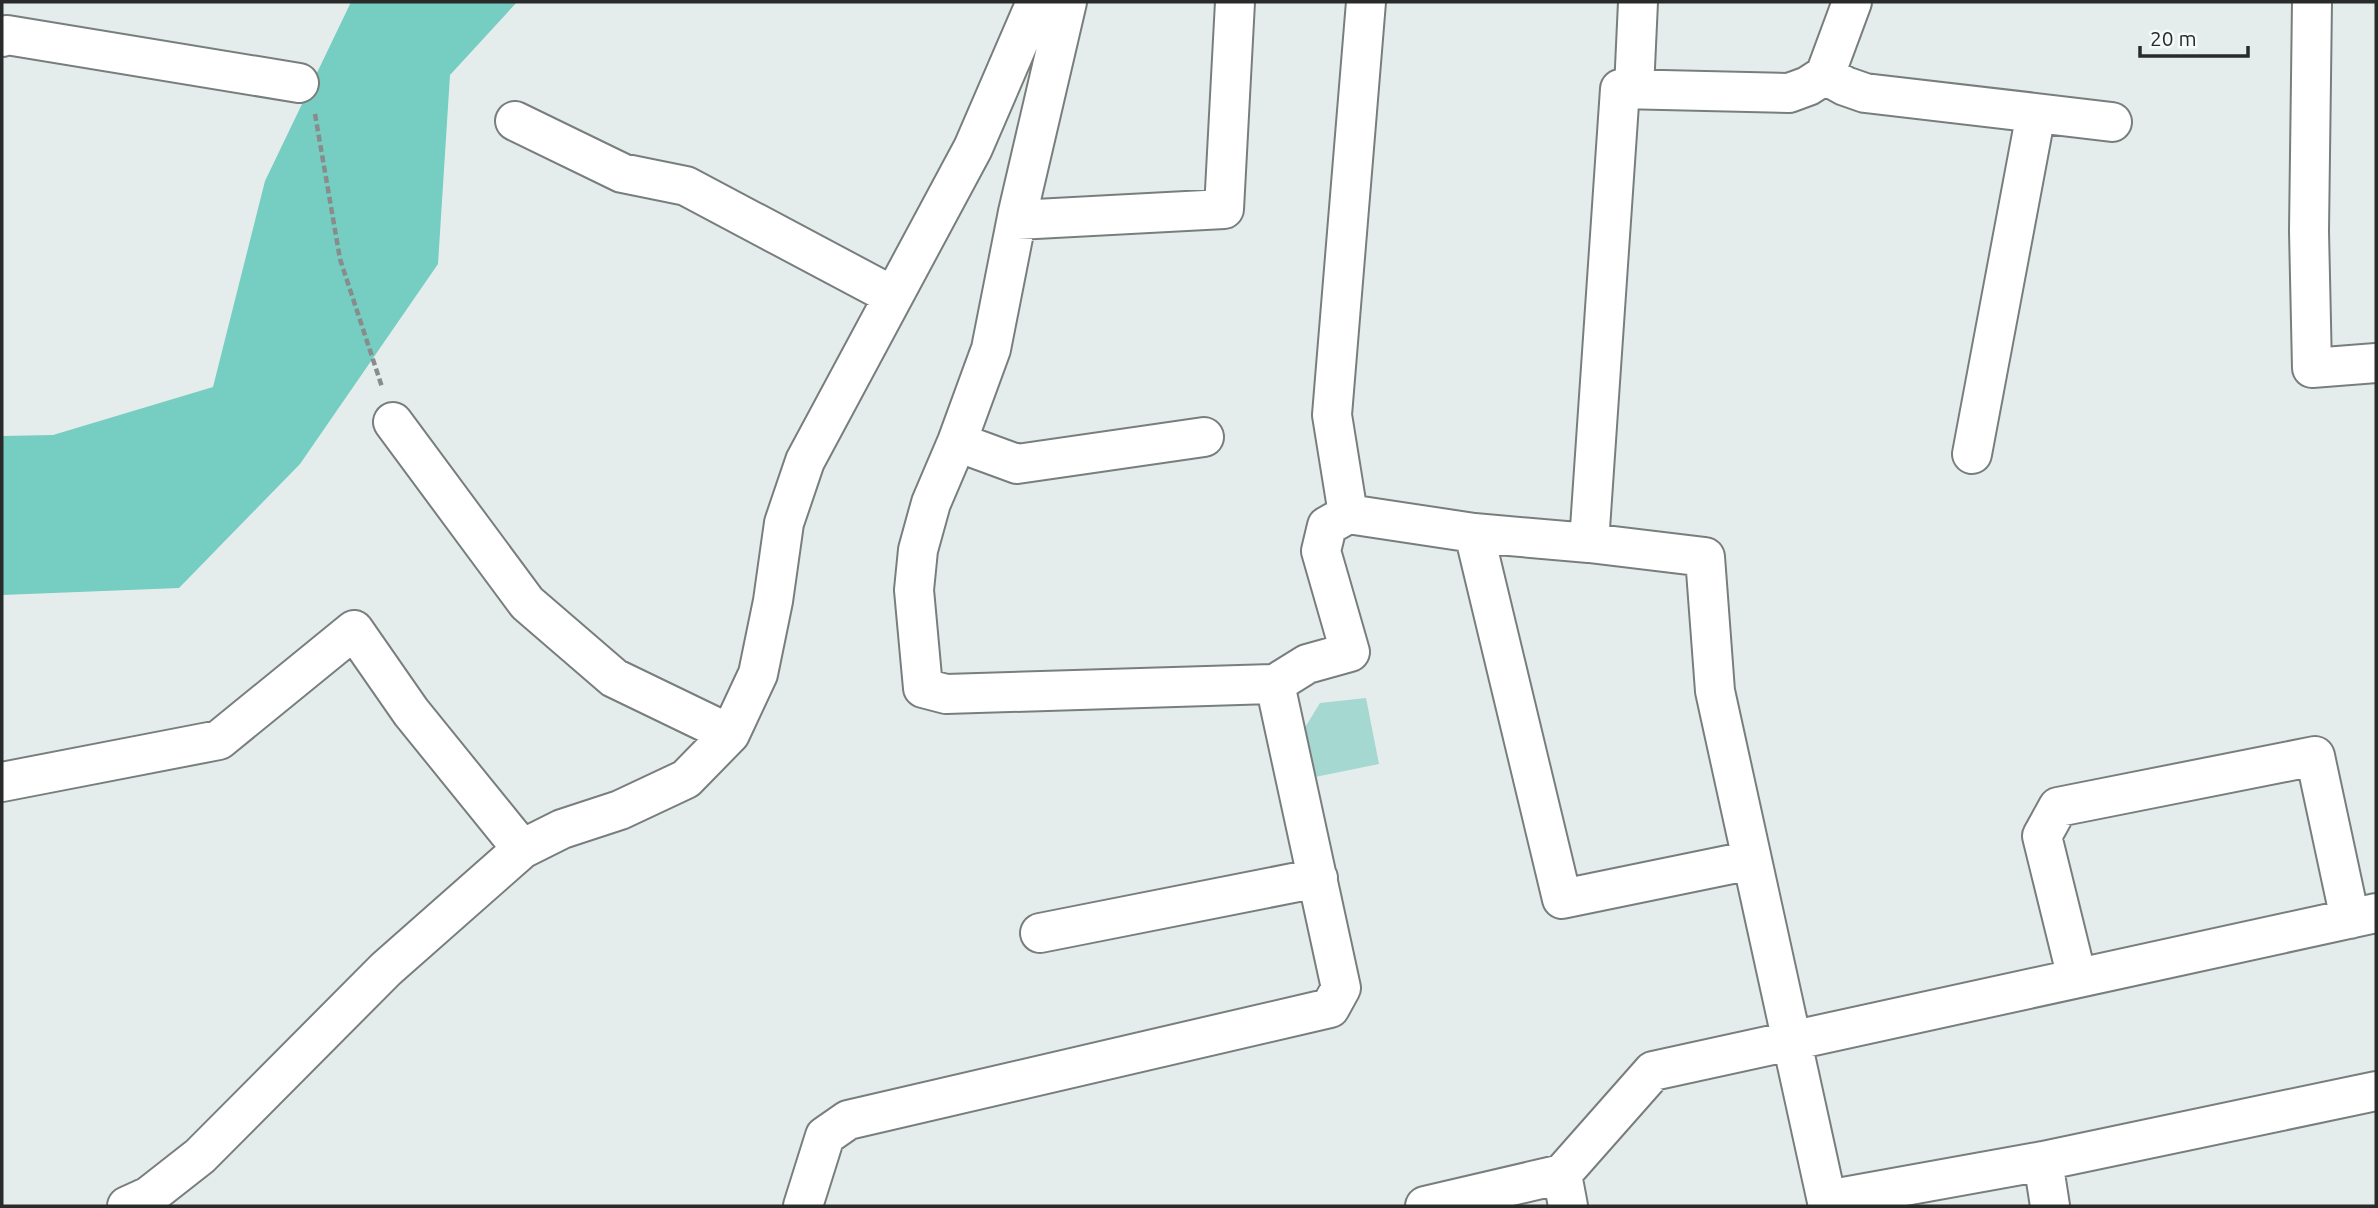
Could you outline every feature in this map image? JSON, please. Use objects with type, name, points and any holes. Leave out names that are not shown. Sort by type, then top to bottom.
[{"type":"street","points":[[127,1206],[149,1195],[200,1156],[386,969],[522,849],[562,829],[620,810],[686,779],[730,734],[758,674],[773,601],[784,523],[805,461],[973,148],[1036,2]]},
{"type":"street","points":[[1067,2],[990,349],[957,442],[931,503],[918,550],[914,590],[923,688],[946,694],[1275,684],[1307,664],[1350,652],[1321,551],[1327,526],[1348,514],[1474,533],[1705,557],[1715,691],[1827,1203],[2376,1091]]},
{"type":"street","points":[[1017,220],[1224,209],[1235,2]]},
{"type":"street","points":[[1348,514],[1332,415],[1366,2]]},
{"type":"street","points":[[1634,89],[1639,2]]},
{"type":"street","points":[[1589,543],[1620,89],[1789,93],[1808,86],[1825,75],[1852,2]]},
{"type":"street","points":[[2312,2],[2309,231],[2312,368],[2376,363]]},
{"type":"street","points":[[2,37],[7,35],[299,83]]},
{"type":"street","points":[[1825,75],[1865,93],[2112,122]]},
{"type":"street","points":[[1972,454],[2036,113]]},
{"type":"street","points":[[515,121],[622,173],[686,186],[893,296]]},
{"type":"street","points":[[393,422],[527,603],[614,678],[730,734]]},
{"type":"street","points":[[957,442],[1017,464],[1204,437]]},
{"type":"street","points":[[1474,533],[1562,899],[1752,860]]},
{"type":"street","points":[[2,782],[219,740],[354,630],[411,712],[522,849]]},
{"type":"street","points":[[803,1206],[825,1136],[848,1120],[1330,1008],[1340,988],[1275,684]]},
{"type":"street","points":[[1425,1206],[1565,1190],[1653,1071],[2363,916],[2315,756],[2058,807],[2042,836],[2077,978]]},
{"type":"street","points":[[1040,933],[1318,878]]},
{"type":"street","points":[[2043,1161],[2050,1206]]},
{"type":"path","points":[[299,83],[315,114],[340,259],[393,422]]},
{"type":"green space","points":[[351,2],[517,2],[450,75],[438,264],[300,464],[179,588],[2,595],[2,436],[53,435],[213,387],[265,181]]},
{"type":"green space","points":[[1366,698],[1379,764],[1315,777],[1304,729],[1320,703]]}]
